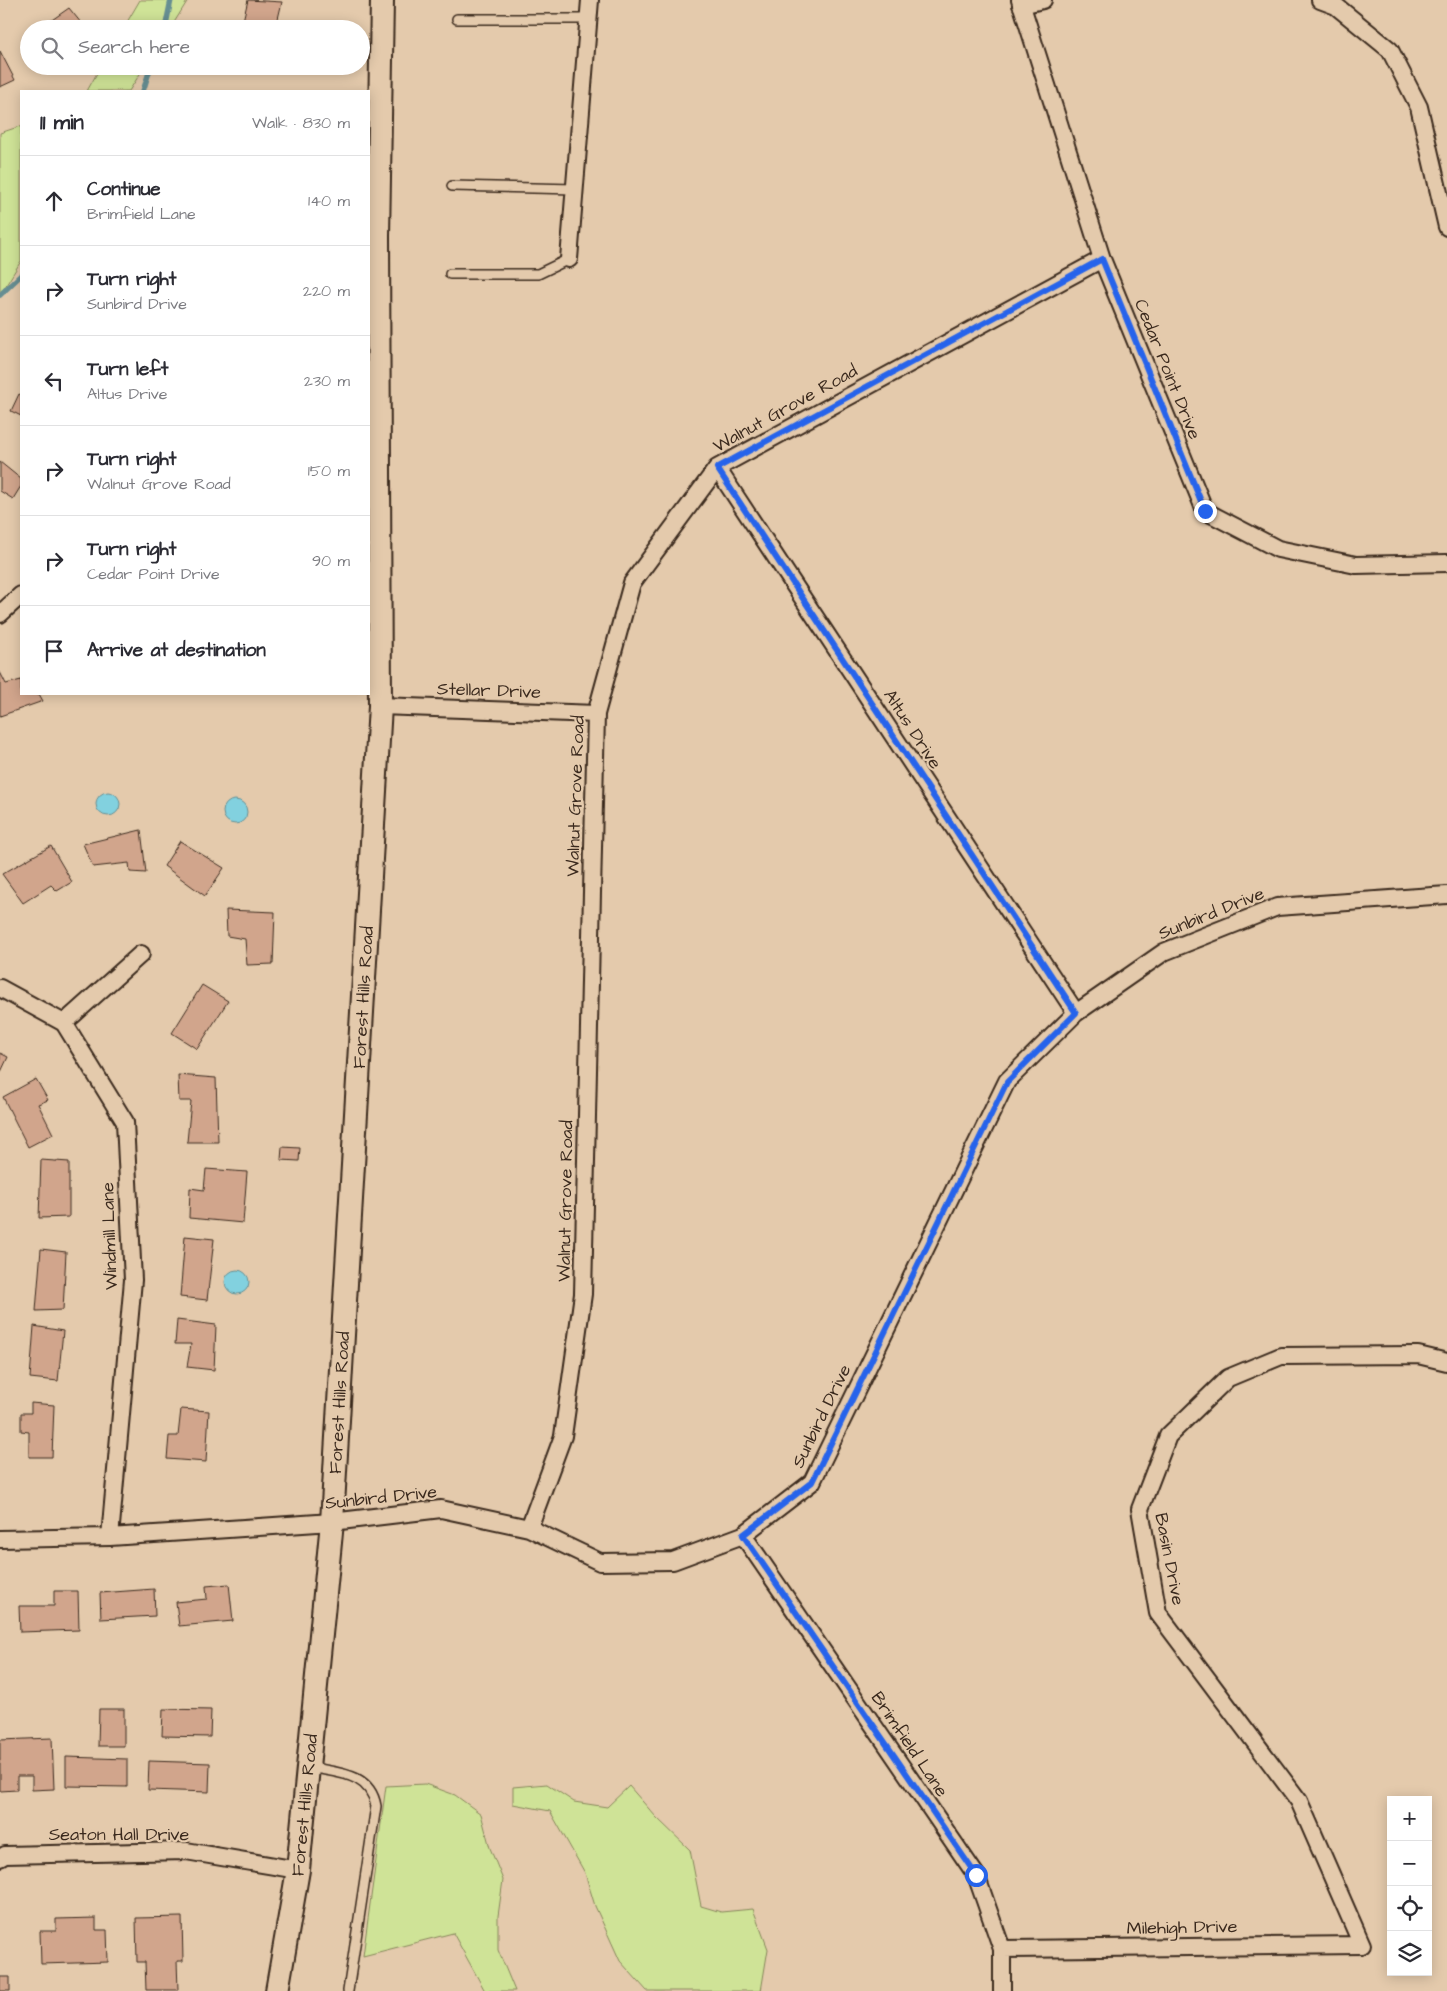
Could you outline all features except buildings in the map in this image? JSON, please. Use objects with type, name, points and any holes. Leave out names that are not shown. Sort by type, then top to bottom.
[{"type":"street","name":"Forest Hills Road","points":[[277,1991],[298,1870],[332,1522],[380,706],[373,237],[382,0]]},
{"type":"street","points":[[569,259],[582,121],[590,0]]},
{"type":"street","points":[[1020,3],[1043,0]]},
{"type":"street","points":[[1320,0],[1336,6],[1390,50],[1419,107],[1447,227]]},
{"type":"street","name":"Cedar Point Drive","points":[[1020,3],[1102,259],[1205,511],[1278,549],[1356,565],[1447,563]]},
{"type":"street","name":"Walnut Grove Road","points":[[530,1528],[563,1436],[583,1294],[596,714],[632,583],[717,468],[1102,259]]},
{"type":"street","name":"Altus Drive","points":[[717,468],[1076,1013]]},
{"type":"street","points":[[0,614],[20,596]]},
{"type":"street","name":"Stellar Drive","points":[[380,706],[596,714]]},
{"type":"street","name":"Sunbird Drive","points":[[0,1539],[110,1537],[332,1522],[441,1509],[530,1528],[600,1562],[673,1560],[743,1535],[812,1482],[1007,1082],[1076,1013],[1164,952],[1277,907],[1447,895]]},
{"type":"street","points":[[64,1023],[141,954]]},
{"type":"street","name":"Windmill Lane","points":[[0,988],[64,1023],[125,1122],[133,1280],[110,1537]]},
{"type":"street","name":"Basin Drive","points":[[1362,1945],[1299,1801],[1158,1613],[1140,1508],[1168,1436],[1228,1378],[1281,1356],[1418,1355],[1447,1362]]},
{"type":"street","name":"Brimfield Lane","points":[[743,1535],[976,1875],[1002,1949],[1002,1991]]},
{"type":"street","name":"Seaton Hall Drive","points":[[0,1858],[4,1855],[186,1851],[298,1870]]},
{"type":"street","name":"Milehigh Drive","points":[[1002,1949],[1362,1945]]},
{"type":"lane","points":[[457,19],[589,19]]},
{"type":"lane","points":[[452,186],[576,189]]},
{"type":"lane","points":[[450,274],[538,274],[569,259]]},
{"type":"lane","points":[[308,1767],[347,1775],[361,1780],[373,1792],[376,1806],[348,1991]]},
{"type":"green space","points":[[140,0],[188,0],[176,20],[128,20]]},
{"type":"green space","points":[[96,75],[139,75],[130,90],[88,90]]},
{"type":"green space","points":[[20,126],[20,263],[0,295],[0,133]]},
{"type":"green space","points":[[425,1784],[455,1795],[481,1814],[490,1848],[503,1880],[498,1916],[498,1950],[515,1991],[485,1991],[453,1933],[363,1956],[386,1786]]},
{"type":"green space","points":[[547,1784],[574,1802],[607,1807],[629,1786],[656,1817],[690,1850],[701,1906],[721,1912],[753,1909],[768,1949],[761,1991],[647,1991],[620,1961],[595,1906],[585,1873],[550,1811],[513,1804],[513,1787]]},
{"type":"water","points":[[108,792],[113,793],[119,799],[119,809],[113,815],[108,816],[103,815],[97,809],[96,804],[97,799],[103,793]]},
{"type":"water","points":[[235,800],[240,801],[246,807],[246,817],[240,823],[235,824],[230,823],[224,817],[223,812],[224,807],[230,801]]},
{"type":"water","points":[[237,1270],[242,1271],[248,1277],[248,1287],[242,1293],[237,1294],[232,1293],[226,1287],[225,1282],[226,1277],[232,1271]]},
{"type":"waterway","points":[[167,20],[171,0]]},
{"type":"waterway","points":[[143,90],[148,75]]},
{"type":"waterway","points":[[0,295],[20,276]]},
{"type":"route","points":[[976,1875],[743,1535],[812,1482],[1007,1082],[1076,1013],[717,468],[1102,259],[1205,511]]}]
